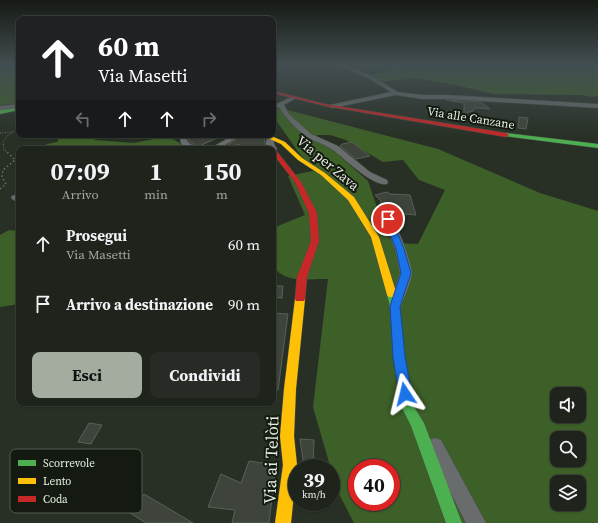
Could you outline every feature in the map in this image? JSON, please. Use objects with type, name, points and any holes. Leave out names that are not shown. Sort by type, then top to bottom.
[{"type":"street","points":[[390,89],[396,93]]},
{"type":"street","name":"Via alle Canzane","points":[[276,93],[332,106],[501,135],[598,146]]},
{"type":"street","points":[[332,106],[396,93],[422,97],[598,106]]},
{"type":"street","points":[[276,107],[293,98]]},
{"type":"street","points":[[281,105],[287,115],[309,135],[335,148],[368,174],[384,182]]},
{"type":"street","points":[[0,108],[16,106]]},
{"type":"street","points":[[0,112],[16,109]]},
{"type":"street","points":[[183,138],[185,144],[189,146]]},
{"type":"street","points":[[218,146],[233,138]]},
{"type":"street","name":"Via per Zava","points":[[272,138],[283,143],[300,159],[323,174],[350,199],[375,237],[395,306],[399,357],[408,406],[417,423],[454,523]]},
{"type":"street","name":"Via ai Telòti","points":[[276,154],[298,182],[313,213],[315,240],[302,277],[290,389],[287,436],[290,465],[284,523]]},
{"type":"street","points":[[388,219],[400,249],[406,273],[395,306]]},
{"type":"street","points":[[417,423],[434,443],[476,523]]},
{"type":"path","points":[[0,189],[6,184],[2,177],[3,170],[15,160],[4,150],[3,142],[4,139],[16,130]]},
{"type":"path","points":[[0,133],[13,132]]},
{"type":"green space","points":[[0,89],[16,89],[16,103],[0,105]]},
{"type":"green space","points":[[475,89],[598,89],[598,96],[591,97],[583,95],[494,94]]},
{"type":"green space","points":[[280,108],[438,149],[540,193],[598,211],[598,523],[354,523],[340,496],[340,459],[328,459],[313,407],[328,279],[291,278],[284,276],[276,270],[276,227],[305,215],[288,176],[318,170],[304,160],[276,120],[276,109]],"holes":[[[316,135],[330,135],[346,140],[383,162],[403,160],[419,180],[445,190],[418,244],[394,243],[384,232],[364,229],[382,222],[368,181]]]},
{"type":"green space","points":[[59,138],[94,138],[95,140],[134,143],[158,138],[171,138],[184,146],[44,146],[57,142]]},
{"type":"green space","points":[[9,230],[16,231],[16,304],[0,307],[0,235]]},
{"type":"building","points":[[446,100],[481,102],[490,109],[474,108],[473,111],[464,113],[464,103]]},
{"type":"building","points":[[519,117],[528,118],[526,129],[518,128]]},
{"type":"building","points":[[188,138],[217,138],[199,146],[196,146],[189,141]]},
{"type":"building","points":[[238,138],[262,138],[265,140],[266,146],[241,146],[238,144],[236,146],[226,146]]},
{"type":"building","points":[[352,142],[370,156],[356,159],[340,146],[342,144]]},
{"type":"building","points":[[387,192],[390,194],[410,195],[416,215],[380,212],[381,201],[375,195]]},
{"type":"building","points":[[276,286],[283,286],[282,298],[276,297]]},
{"type":"building","points":[[276,313],[288,314],[278,390],[276,390]]},
{"type":"building","points":[[89,423],[102,425],[91,444],[78,442]]},
{"type":"building","points":[[300,439],[314,440],[313,459],[303,459]]},
{"type":"building","points":[[249,461],[276,465],[269,523],[232,523],[235,510],[208,507],[221,474],[241,483]]},
{"type":"building","points":[[144,494],[193,523],[146,523],[130,513],[142,513],[142,497]]},
{"type":"traffic: fast","points":[[0,112],[16,109]]},
{"type":"traffic: fast","points":[[506,135],[598,146]]},
{"type":"traffic: fast","points":[[392,295],[395,306],[399,357],[407,406],[417,423],[454,523]]},
{"type":"traffic: slow","points":[[271,138],[283,143],[300,159],[323,174],[351,199],[375,237],[392,295]]},
{"type":"traffic: slow","points":[[283,523],[290,465],[287,436],[290,389],[300,299]]},
{"type":"traffic: jam","points":[[276,93],[325,105],[506,135]]},
{"type":"traffic: jam","points":[[276,154],[298,182],[313,213],[315,241],[302,277],[300,299]]},
{"type":"route","points":[[388,219],[400,249],[406,273],[395,306],[399,357],[405,394]]}]
